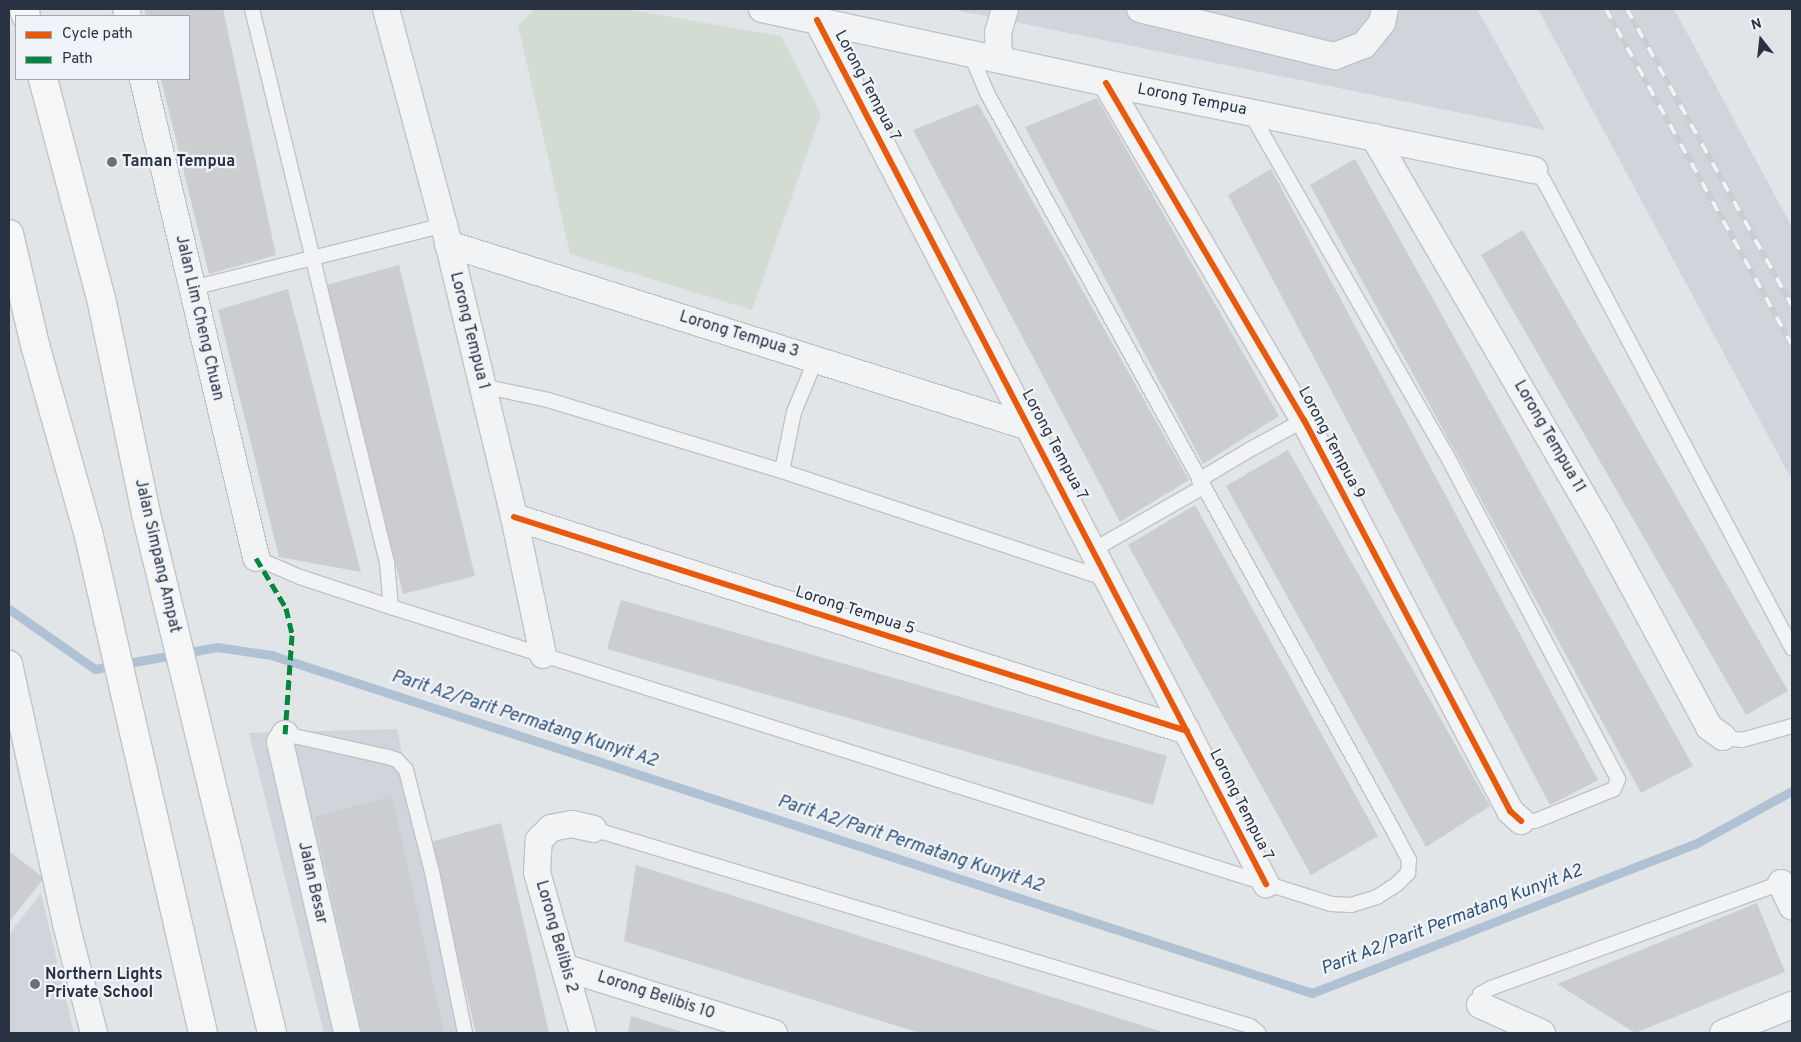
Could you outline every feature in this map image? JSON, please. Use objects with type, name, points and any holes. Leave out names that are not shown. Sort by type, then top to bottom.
[{"type":"highway","name":"Jalan Simpang Ampat","points":[[43,80],[101,298],[146,514],[272,1033]]},
{"type":"highway","points":[[9,234],[35,345],[88,532],[136,732],[204,1033]]},
{"type":"street","name":"Lorong Tempua 1","points":[[386,9],[446,235],[514,517],[543,655]]},
{"type":"street","name":"Lorong Tempua","points":[[762,9],[999,58],[1106,83],[1534,170]]},
{"type":"street","points":[[999,58],[998,33],[1005,9]]},
{"type":"street","points":[[1140,9],[1335,56],[1364,45],[1382,23],[1385,9]]},
{"type":"street","name":"Lorong Tempua 7","points":[[817,20],[1266,884]]},
{"type":"street","name":"Jalan Lim Cheng Chuan","points":[[143,80],[256,558]]},
{"type":"street","name":"Lorong Tempua 9","points":[[1106,83],[1304,420],[1510,811],[1521,821]]},
{"type":"street","name":"Lorong Tempua 11","points":[[1374,137],[1601,526],[1709,727],[1723,737]]},
{"type":"street","name":"Lorong Tempua 3","points":[[446,235],[816,360],[1028,427]]},
{"type":"street","name":"Lorong Tempua 5","points":[[514,517],[1188,731]]},
{"type":"street","points":[[9,666],[66,924],[94,1033]]},
{"type":"street","name":"Jalan Besar","points":[[285,734],[280,742],[347,1033]]},
{"type":"street","name":"Lorong Belibis 2","points":[[583,1033],[538,873],[539,840],[551,828],[572,824],[593,829]]},
{"type":"street","points":[[1786,881],[1792,907]]},
{"type":"street","name":"Lorong Belibis 10","points":[[566,968],[774,1033]]},
{"type":"street","points":[[1480,1005],[1542,1033]]},
{"type":"street","points":[[1723,1033],[1792,1006]]},
{"type":"lane","points":[[252,9],[387,563],[391,607]]},
{"type":"lane","points":[[256,558],[300,577],[391,607],[1331,904],[1351,905],[1377,897],[1397,884],[1408,873],[1409,860],[988,95],[970,52]]},
{"type":"lane","points":[[1250,111],[1446,454],[1618,779],[1614,789],[1535,821],[1521,821]]},
{"type":"lane","points":[[1534,170],[1544,181],[1792,648]]},
{"type":"lane","points":[[192,288],[313,259],[446,235]]},
{"type":"lane","points":[[782,471],[794,412],[816,360]]},
{"type":"lane","points":[[482,386],[548,400],[782,471],[1108,580]]},
{"type":"lane","points":[[1093,550],[1304,420]]},
{"type":"lane","points":[[1723,737],[1742,740],[1792,726]]},
{"type":"lane","points":[[285,734],[388,757],[396,760],[406,770],[432,872],[466,1033]]},
{"type":"lane","points":[[593,829],[1250,1026],[1258,1033]]},
{"type":"lane","points":[[1480,1005],[1480,994],[1491,988],[1786,881]]},
{"type":"shaded area","points":[[535,9],[625,9],[781,36],[821,114],[752,310],[570,254],[518,25]]},
{"type":"shaded area","points":[[951,9],[1477,9],[1545,130]]},
{"type":"shaded area","points":[[1538,9],[1674,9],[1792,227],[1792,480]]},
{"type":"shaded area","points":[[397,729],[458,1033],[324,1033],[249,733]]},
{"type":"shaded area","name":"Northern Lights Private School","points":[[41,893],[74,1033],[9,1033],[9,934]]},
{"type":"building","points":[[144,9],[223,9],[276,255],[209,274],[161,80],[190,80],[190,15],[146,15]]},
{"type":"building","points":[[1097,98],[1279,416],[1203,464],[1025,127]]},
{"type":"building","points":[[978,104],[1189,480],[1120,522],[913,130]]},
{"type":"building","points":[[1355,159],[1693,766],[1641,793],[1310,185]]},
{"type":"building","points":[[1271,169],[1598,780],[1550,805],[1228,195]]},
{"type":"building","points":[[1523,230],[1788,691],[1746,715],[1481,255]]},
{"type":"building","points":[[399,265],[475,576],[403,594],[326,285]]},
{"type":"building","points":[[288,289],[361,572],[279,557],[218,310]]},
{"type":"building","points":[[1288,450],[1490,806],[1426,847],[1226,486]]},
{"type":"building","points":[[1195,505],[1378,836],[1311,875],[1128,545]]},
{"type":"building","points":[[621,600],[1167,756],[1153,805],[607,649]]},
{"type":"building","points":[[392,796],[444,1033],[363,1033],[314,817]]},
{"type":"building","points":[[501,823],[549,1033],[476,1033],[430,842]]},
{"type":"building","points":[[9,851],[44,878],[9,922]]},
{"type":"building","points":[[636,865],[1166,1033],[920,1033],[624,941]]},
{"type":"building","points":[[1757,903],[1785,972],[1635,1033],[1557,984]]},
{"type":"building","points":[[631,1016],[685,1033],[628,1033]]},
{"type":"waterway","name":"Parit A2/Parit Permatang Kunyit A2","points":[[9,609],[95,669],[217,647],[271,655],[1312,993],[1695,844],[1792,791]]},
{"type":"railway","points":[[1606,9],[1792,344]]},
{"type":"railway","points":[[1627,9],[1792,305]]},
{"type":"marked path","points":[[256,558],[286,608],[292,635],[285,734]]},
{"type":"cycle path","points":[[817,20],[1266,884]]},
{"type":"cycle path","points":[[1106,83],[1304,420],[1510,811],[1521,821]]},
{"type":"cycle path","points":[[514,517],[1187,731]]},
{"type":"place","name":"Taman Tempua","points":[[112,162]]},
{"type":"place","name":"Northern Lights Private School","points":[[35,984]]}]
